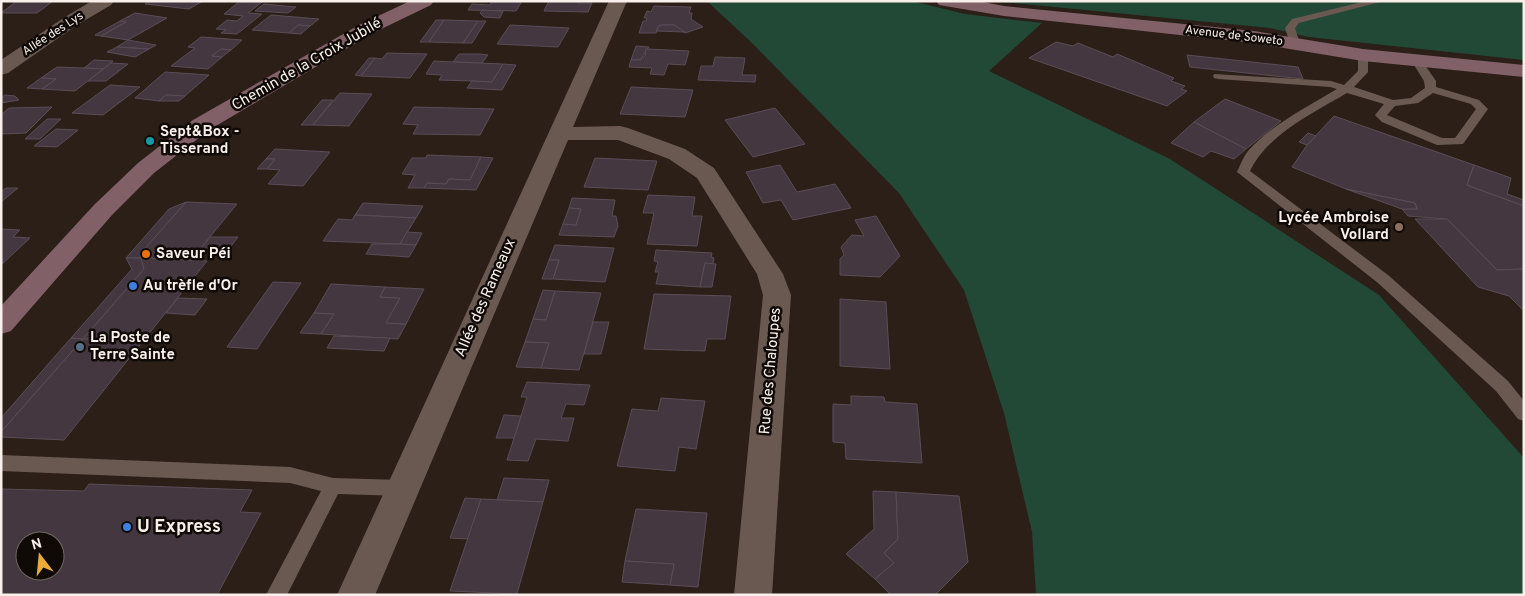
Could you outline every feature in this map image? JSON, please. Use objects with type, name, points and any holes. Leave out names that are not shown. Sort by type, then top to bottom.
[{"type":"street","name":"Allée des Lys","points":[[1,69],[71,21],[105,1]]},
{"type":"street","name":"Chemin de la Croix Jubilé","points":[[1,324],[103,210],[146,168],[201,125],[366,29],[425,1]]},
{"type":"street","name":"Allée des Rameaux","points":[[356,595],[618,1]]},
{"type":"street","name":"Avenue de Soweto","points":[[945,1],[1004,11],[1246,36],[1363,54],[1524,71]]},
{"type":"street","name":"Rue des Chaloupes","points":[[559,134],[620,132],[677,154],[706,173],[770,274],[777,295],[753,595]]},
{"type":"lane","points":[[1295,44],[1290,28],[1296,21],[1380,1]]},
{"type":"lane","points":[[1363,54],[1363,72],[1346,88],[1295,118],[1274,135],[1252,154],[1243,172],[1383,279],[1502,386],[1524,414]]},
{"type":"lane","points":[[1416,60],[1430,81],[1431,89]]},
{"type":"lane","points":[[1218,76],[1331,84],[1392,103],[1414,101],[1431,89]]},
{"type":"lane","points":[[1392,103],[1381,115],[1386,120],[1441,142],[1459,141],[1482,109],[1475,102],[1431,89]]},
{"type":"lane","points":[[1,463],[290,475],[333,486],[402,488]]},
{"type":"lane","points":[[276,595],[333,486]]},
{"type":"green space","points":[[707,1],[912,1],[965,14],[1042,23],[989,71],[1170,159],[1379,295],[1524,458],[1524,595],[1036,595],[1032,532],[1004,413],[964,290],[899,193],[752,43]]},
{"type":"green space","points":[[992,1],[1524,1],[1524,60],[1309,37],[1270,28]]},
{"type":"building","points":[[17,1],[53,1],[37,13],[1,13]]},
{"type":"building","points":[[150,1],[203,1],[189,9],[145,4]]},
{"type":"building","points":[[240,1],[262,2],[248,13],[262,14],[237,34],[221,33],[226,30],[216,29],[227,20],[237,21],[243,16],[224,14]]},
{"type":"building","points":[[492,1],[522,1],[516,11],[468,10],[472,4],[490,5]]},
{"type":"building","points":[[549,1],[592,3],[588,12],[544,11]]},
{"type":"building","points":[[264,4],[296,7],[288,13],[255,11]]},
{"type":"building","points":[[654,6],[691,7],[689,13],[692,13],[691,19],[703,27],[685,33],[674,25],[661,25],[658,26],[656,33],[639,33],[643,21],[646,21],[647,18],[644,18],[647,11],[651,12]]},
{"type":"building","points":[[482,10],[503,11],[500,18],[484,17],[480,13]]},
{"type":"building","points":[[135,13],[167,18],[128,40],[101,36],[126,22],[120,21]]},
{"type":"building","points":[[271,15],[319,19],[310,26],[298,25],[289,33],[252,30]]},
{"type":"building","points":[[436,20],[444,20],[429,42],[420,42]]},
{"type":"building","points":[[444,20],[478,21],[463,43],[429,42]]},
{"type":"building","points":[[120,21],[126,22],[101,36],[95,35]]},
{"type":"building","points":[[478,21],[486,21],[472,43],[463,43]]},
{"type":"building","points":[[298,25],[310,26],[301,34],[289,33]]},
{"type":"building","points":[[510,25],[569,28],[558,47],[497,44]]},
{"type":"building","points":[[661,25],[674,25],[685,32],[656,31]]},
{"type":"building","points":[[201,37],[242,40],[231,50],[221,49],[212,56],[222,57],[208,69],[171,66],[195,48],[188,47]]},
{"type":"building","points":[[128,40],[156,45],[149,49],[117,47]]},
{"type":"building","points":[[1056,42],[1073,46],[1078,43],[1113,57],[1117,54],[1174,78],[1171,81],[1185,86],[1181,89],[1187,91],[1167,106],[1029,58]]},
{"type":"building","points":[[636,46],[649,47],[640,60],[631,60]]},
{"type":"building","points":[[117,47],[149,49],[135,57],[107,52]]},
{"type":"building","points":[[221,49],[231,50],[222,57],[212,56]]},
{"type":"building","points":[[646,49],[689,51],[685,65],[668,64],[664,75],[650,74],[652,68],[629,67],[631,60],[640,60],[645,56]]},
{"type":"building","points":[[387,53],[427,54],[410,78],[361,76],[375,58],[382,59]]},
{"type":"building","points":[[459,54],[488,55],[482,63],[453,62]]},
{"type":"building","points":[[1187,55],[1298,67],[1303,79],[1190,67]]},
{"type":"building","points":[[715,57],[745,58],[742,75],[756,75],[755,82],[698,80],[701,66],[713,66]]},
{"type":"building","points":[[369,58],[375,58],[361,76],[355,75]]},
{"type":"building","points":[[94,60],[113,61],[103,69],[84,68]]},
{"type":"building","points":[[434,61],[503,64],[492,82],[439,80],[442,75],[426,74]]},
{"type":"building","points":[[111,63],[128,64],[106,81],[88,81]]},
{"type":"building","points":[[503,64],[516,65],[502,90],[467,88],[472,81],[492,82]]},
{"type":"building","points":[[57,67],[103,69],[75,91],[42,89],[56,79],[41,78]]},
{"type":"building","points":[[165,72],[209,75],[185,96],[166,95],[159,101],[135,98]]},
{"type":"building","points":[[41,78],[56,79],[42,89],[27,88]]},
{"type":"building","points":[[110,85],[140,87],[103,115],[72,113]]},
{"type":"building","points":[[631,87],[693,90],[685,117],[620,114]]},
{"type":"building","points":[[340,93],[372,94],[349,126],[313,125]]},
{"type":"building","points":[[5,95],[15,96],[19,100],[1,103],[1,98]]},
{"type":"building","points":[[166,95],[185,96],[179,101],[159,101]]},
{"type":"building","points":[[1225,99],[1281,121],[1246,149],[1194,122]]},
{"type":"building","points":[[322,100],[333,100],[313,125],[301,125]]},
{"type":"building","points":[[52,107],[26,133],[1,134],[1,115],[9,108]]},
{"type":"building","points":[[414,107],[494,109],[480,135],[413,134],[418,125],[403,124]]},
{"type":"building","points":[[775,108],[805,144],[753,157],[725,120]]},
{"type":"building","points":[[1334,116],[1474,165],[1467,185],[1524,206],[1524,269],[1497,270],[1447,219],[1408,216],[1402,209],[1417,209],[1415,203],[1346,189],[1292,167],[1307,145]]},
{"type":"building","points":[[47,119],[61,119],[40,139],[25,139]]},
{"type":"building","points":[[1194,122],[1246,149],[1234,159],[1211,151],[1203,157],[1171,143]]},
{"type":"building","points":[[56,129],[78,130],[57,147],[34,146]]},
{"type":"building","points":[[1308,133],[1316,136],[1307,145],[1299,142]]},
{"type":"building","points":[[275,149],[330,152],[303,186],[268,184],[280,170],[267,169],[275,159],[266,159]]},
{"type":"building","points":[[427,155],[481,157],[470,180],[449,179],[446,184],[427,183],[424,188],[408,188],[415,175],[402,174],[412,158],[426,158]]},
{"type":"building","points":[[481,157],[493,158],[476,190],[424,188],[427,183],[446,184],[449,179],[470,180]]},
{"type":"building","points":[[595,158],[657,161],[648,190],[584,187]]},
{"type":"building","points":[[266,159],[275,159],[267,169],[257,169]]},
{"type":"building","points":[[780,165],[797,192],[835,184],[851,208],[793,220],[781,200],[763,203],[746,172]]},
{"type":"building","points":[[1474,165],[1511,178],[1507,194],[1524,200],[1524,206],[1467,185]]},
{"type":"building","points":[[6,188],[18,188],[1,202],[1,192]]},
{"type":"building","points":[[1346,189],[1415,203],[1417,209],[1402,209]]},
{"type":"building","points":[[648,195],[695,197],[692,216],[702,216],[697,246],[647,244],[654,213],[643,213]]},
{"type":"building","points":[[572,198],[615,200],[612,216],[616,216],[618,226],[614,237],[559,235],[563,224],[576,225],[581,209],[569,208]]},
{"type":"building","points":[[186,202],[237,204],[191,260],[141,258],[140,254]]},
{"type":"building","points":[[186,202],[140,254],[141,258],[126,258],[169,209]]},
{"type":"building","points":[[363,203],[423,206],[416,218],[355,215]]},
{"type":"building","points":[[569,208],[581,209],[576,225],[563,224]]},
{"type":"building","points":[[355,215],[416,218],[400,244],[323,241],[338,219],[352,220]]},
{"type":"building","points":[[876,216],[900,256],[880,277],[840,275],[840,259],[844,255],[841,247],[852,235],[864,236],[855,220]]},
{"type":"building","points":[[1415,219],[1447,219],[1497,270],[1524,269],[1524,311],[1509,296],[1478,287]]},
{"type":"building","points":[[1,229],[20,230],[13,237],[30,238],[1,265]]},
{"type":"building","points":[[407,232],[422,233],[416,245],[400,244]]},
{"type":"building","points":[[210,237],[238,237],[229,249],[201,248]]},
{"type":"building","points":[[372,244],[416,245],[409,257],[366,254]]},
{"type":"building","points":[[555,245],[614,248],[605,282],[553,279],[559,260],[549,260]]},
{"type":"building","points":[[656,250],[712,253],[711,257],[714,258],[713,264],[705,263],[700,287],[656,284],[659,272],[655,272],[658,262],[654,261]]},
{"type":"building","points":[[126,258],[141,258],[144,269],[83,339],[71,338],[132,269]]},
{"type":"building","points":[[141,258],[207,261],[143,341],[83,339],[144,269]]},
{"type":"building","points":[[549,260],[559,260],[553,279],[542,279]]},
{"type":"building","points":[[705,263],[716,264],[712,287],[700,287]]},
{"type":"building","points":[[273,282],[301,283],[257,349],[227,347]]},
{"type":"building","points":[[331,284],[385,287],[380,297],[400,298],[386,323],[406,324],[398,339],[321,334],[334,314],[314,313]]},
{"type":"building","points":[[385,287],[424,289],[406,324],[386,323],[400,298],[380,297]]},
{"type":"building","points":[[543,290],[555,291],[546,320],[533,319]]},
{"type":"building","points":[[555,291],[601,293],[579,370],[541,368],[549,343],[525,342],[533,319],[546,320]]},
{"type":"building","points":[[654,294],[731,296],[725,339],[707,339],[705,351],[644,349]]},
{"type":"building","points":[[178,298],[207,299],[195,315],[166,313]]},
{"type":"building","points":[[840,299],[886,302],[890,369],[840,366]]},
{"type":"building","points":[[314,313],[334,314],[321,334],[300,333]]},
{"type":"building","points":[[593,322],[609,322],[601,354],[584,354]]},
{"type":"building","points":[[334,336],[390,338],[384,351],[327,348]]},
{"type":"building","points":[[71,338],[83,339],[1,432],[1,418]]},
{"type":"building","points":[[83,339],[143,341],[64,440],[1,437],[1,432]]},
{"type":"building","points":[[525,342],[549,343],[541,368],[516,367]]},
{"type":"building","points":[[527,382],[590,385],[584,405],[566,404],[561,418],[574,418],[568,441],[536,439],[528,461],[507,460],[527,397],[521,397]]},
{"type":"building","points":[[851,396],[884,397],[885,402],[917,404],[922,463],[846,459],[845,443],[833,442],[833,404],[851,405]]},
{"type":"building","points":[[661,398],[705,401],[696,449],[679,447],[675,471],[617,466],[632,409],[658,411]]},
{"type":"building","points":[[504,415],[521,416],[514,438],[496,438]]},
{"type":"building","points":[[504,478],[549,480],[543,502],[497,500]]},
{"type":"building","name":"U Express","points":[[89,484],[252,490],[240,512],[261,513],[217,595],[1,595],[1,489],[84,491]]},
{"type":"building","points":[[873,491],[896,492],[898,539],[884,553],[894,563],[875,579],[846,554],[874,529]]},
{"type":"building","points":[[896,492],[959,496],[968,562],[935,595],[891,595],[875,579],[894,563],[884,553],[898,539]]},
{"type":"building","points":[[465,498],[481,499],[469,539],[450,538]]},
{"type":"building","points":[[481,499],[543,502],[517,594],[450,591]]},
{"type":"building","points":[[636,509],[707,513],[698,587],[670,585],[674,564],[625,561]]},
{"type":"building","points":[[625,561],[674,564],[670,585],[622,582]]},
{"type":"place","name":"Sept&Box - Tisserand","points":[[150,141]]},
{"type":"place","name":"Lycée Ambroise Vollard","points":[[1399,227]]},
{"type":"place","name":"Saveur Péi","points":[[146,254]]},
{"type":"place","name":"Au trèfle d'Or","points":[[133,286]]},
{"type":"place","name":"La Poste de Terre Sainte","points":[[80,347]]},
{"type":"place","name":"U Express","points":[[127,527]]}]
